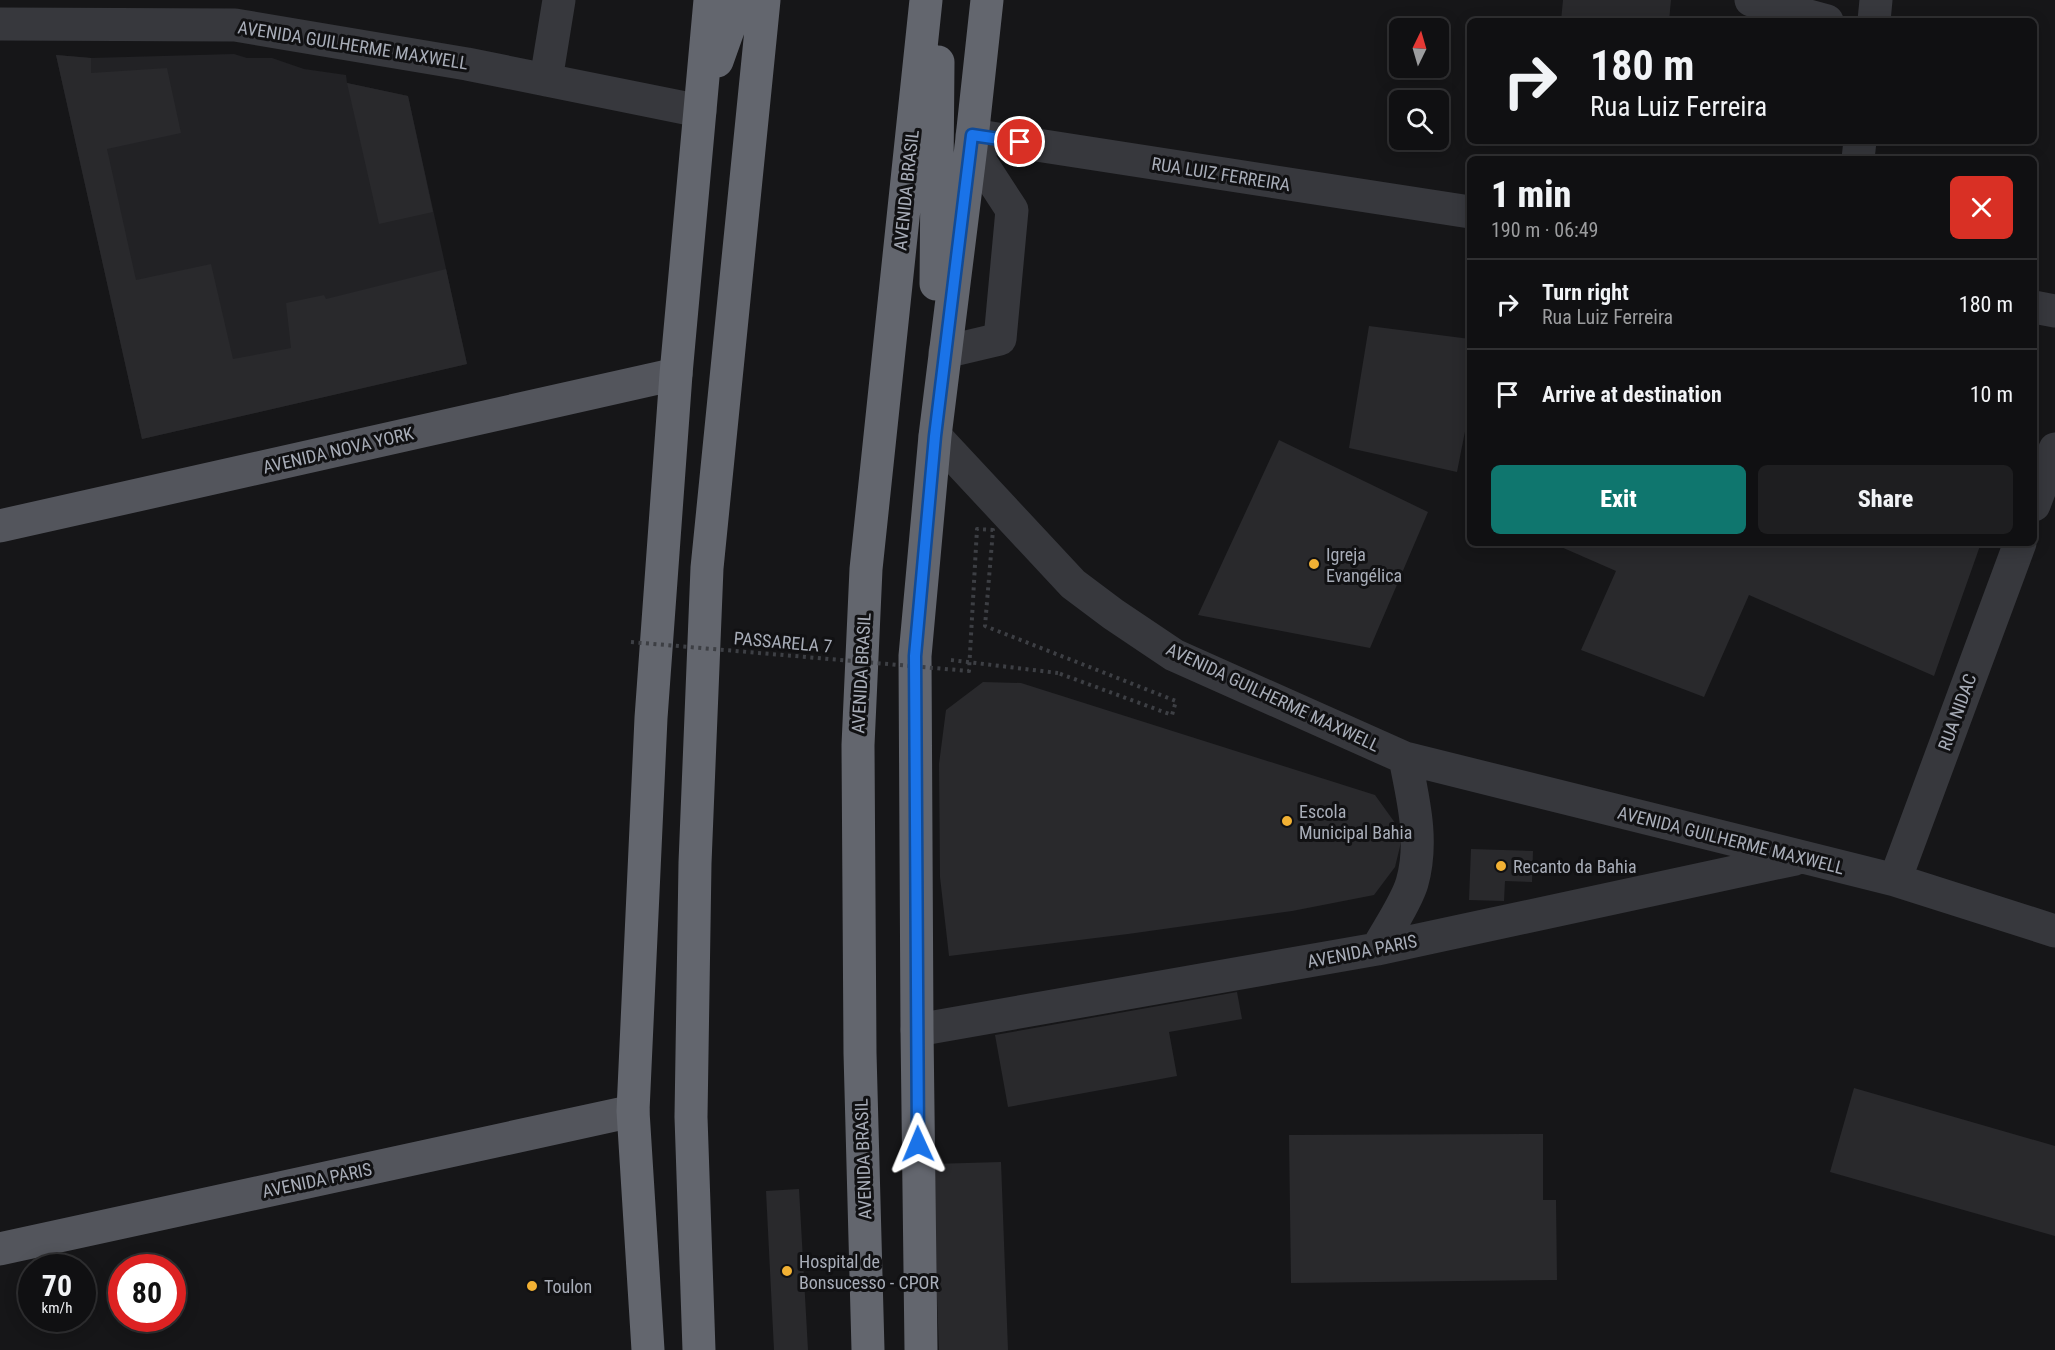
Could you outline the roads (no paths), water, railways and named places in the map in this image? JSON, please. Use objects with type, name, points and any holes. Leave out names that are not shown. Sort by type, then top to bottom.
[{"type":"highway","points":[[648,1350],[633,1111],[651,718],[676,374],[711,0]]},
{"type":"highway","points":[[700,111],[733,16],[735,0]]},
{"type":"highway","points":[[699,1350],[691,1117],[695,863],[707,568],[764,0]]},
{"type":"highway","name":"AVENIDA BRASIL","points":[[868,1350],[860,1053],[858,745],[866,569],[926,0]]},
{"type":"highway","points":[[935,436],[938,0]]},
{"type":"highway","points":[[921,1350],[916,1030],[915,656],[935,436],[972,141],[987,0]]},
{"type":"main road","name":"AVENIDA NOVA YORK","points":[[0,526],[676,374]]},
{"type":"main road","name":"AVENIDA PARIS","points":[[0,1249],[633,1111]]},
{"type":"street","points":[[546,80],[559,0]]},
{"type":"street","points":[[1751,0],[1816,18]]},
{"type":"street","points":[[1874,18],[1876,0]]},
{"type":"street","name":"AVENIDA GUILHERME MAXWELL","points":[[0,24],[237,13],[700,111]]},
{"type":"street","points":[[945,352],[1000,339],[1012,210],[972,141]]},
{"type":"street","name":"RUA LUIZ FERREIRA","points":[[972,141],[1467,212]]},
{"type":"street","points":[[2037,308],[2055,311]]},
{"type":"street","name":"AVENIDA GUILHERME MAXWELL","points":[[935,436],[1073,584],[1122,620],[1174,655],[1405,758],[1895,880],[2055,931]]},
{"type":"street","points":[[2037,497],[2055,449]]},
{"type":"street","name":"RUA NIDAC","points":[[1895,880],[2019,546]]},
{"type":"street","points":[[1377,949],[1412,884],[1417,851],[1416,815],[1405,758]]},
{"type":"street","name":"AVENIDA PARIS","points":[[916,1030],[1377,949],[1804,857]]},
{"type":"place","name":"Igreja Evangélica","points":[[1314,564]]},
{"type":"place","name":"Escola Municipal Bahia","points":[[1287,821]]},
{"type":"place","name":"Recanto da Bahia","points":[[1501,866]]},
{"type":"place","name":"Hospital de Bonsucesso - CPOR","points":[[787,1271]]},
{"type":"place","name":"Toulon","points":[[532,1286]]}]
